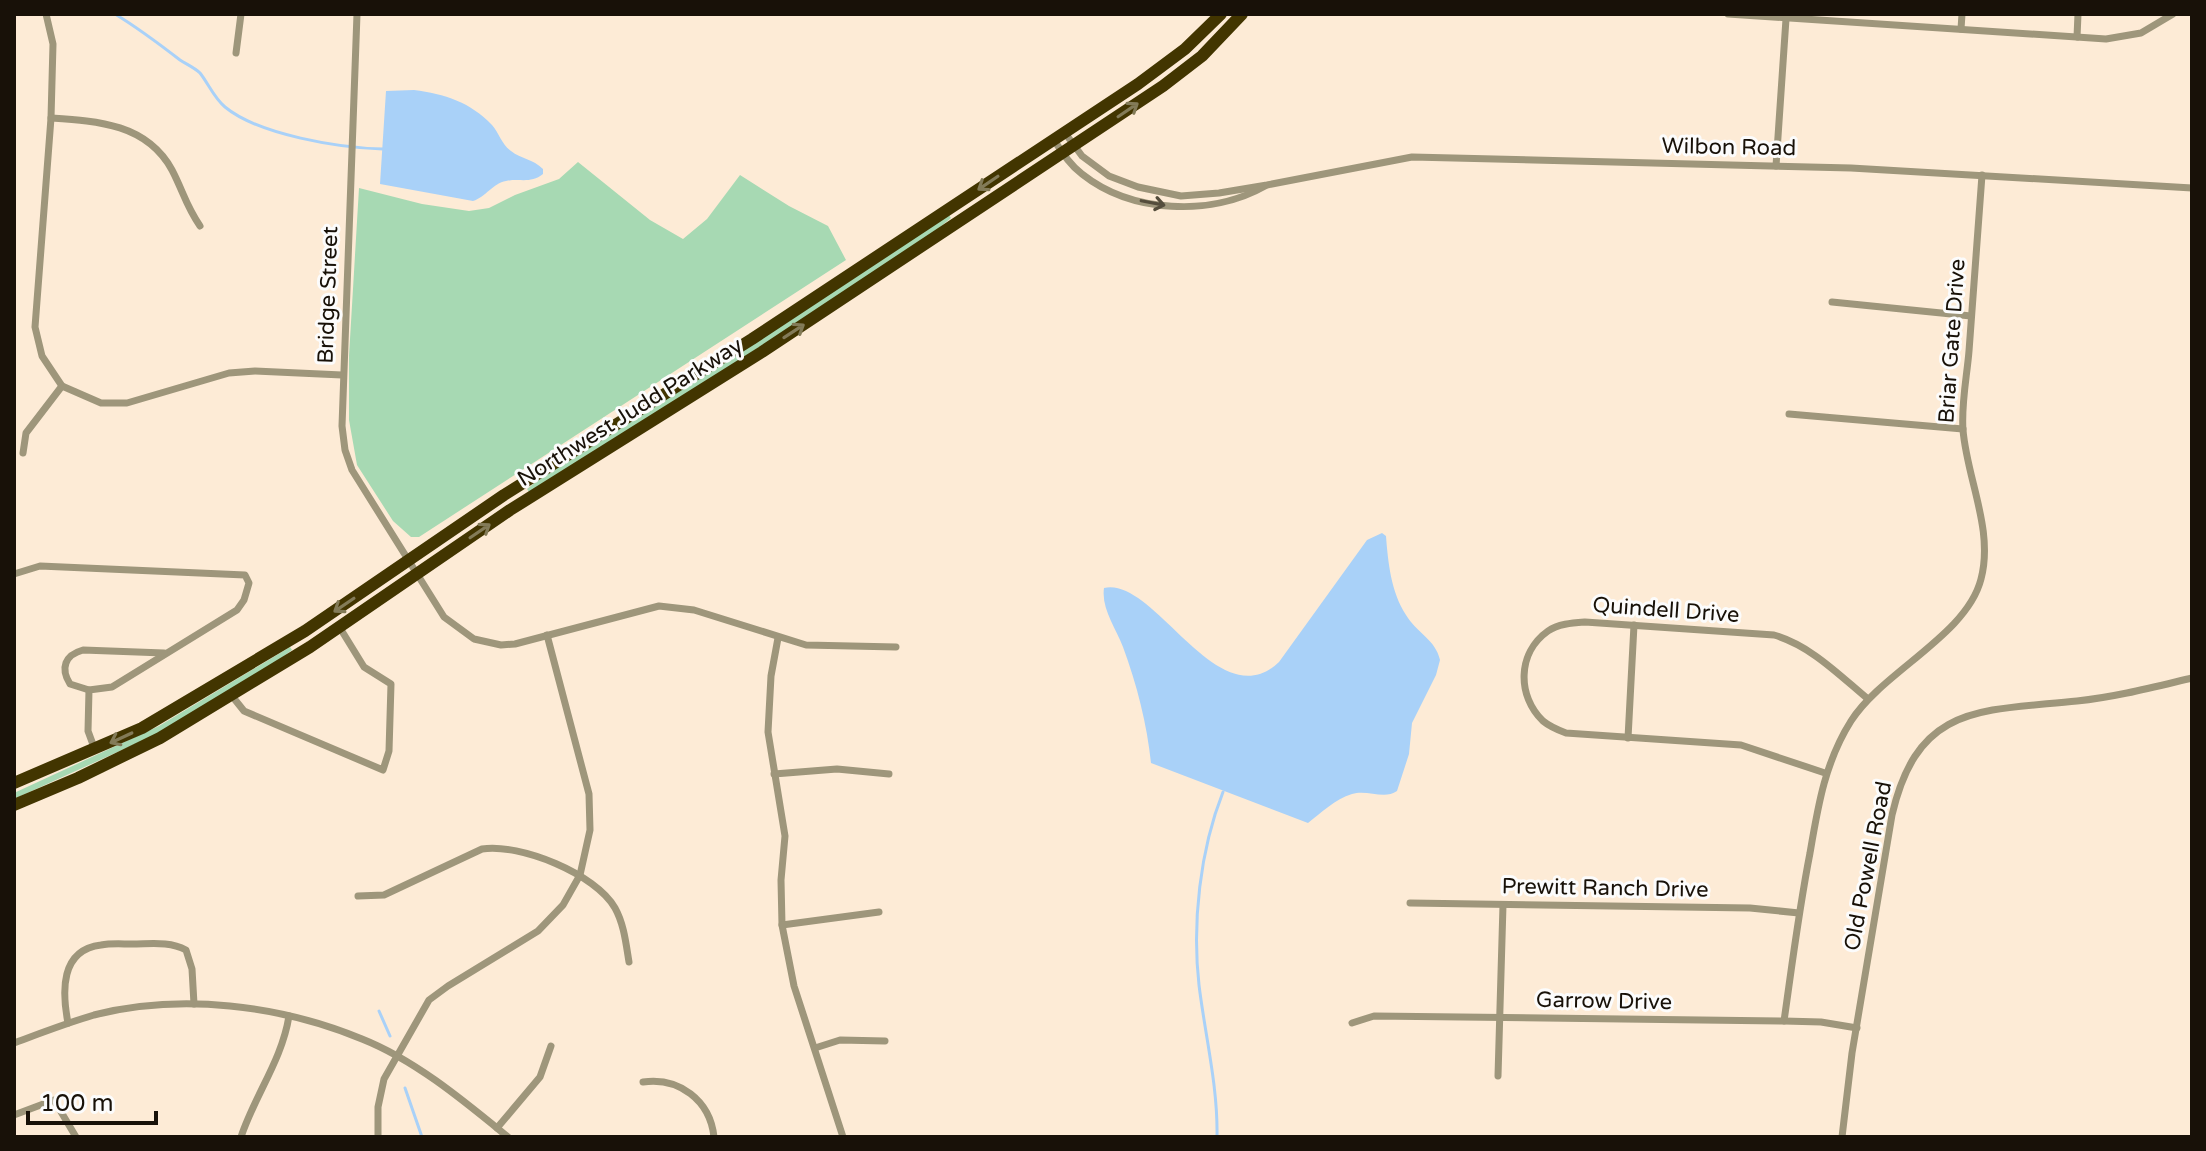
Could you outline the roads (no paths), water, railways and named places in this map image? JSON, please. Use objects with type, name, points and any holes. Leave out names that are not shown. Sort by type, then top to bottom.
[{"type":"highway","name":"Northwest Judd Parkway","points":[[14,783],[142,728],[305,631],[504,495],[752,339],[1065,133],[1168,63],[1221,14]]},
{"type":"highway","name":"Northwest Judd Parkway","points":[[14,805],[125,756],[232,696],[340,628],[510,510],[762,352],[1176,77],[1217,42],[1242,14]]},
{"type":"street","points":[[46,14],[53,44],[51,118],[35,327],[42,356],[62,386],[101,403],[127,403],[229,373],[255,371],[342,375]]},
{"type":"street","points":[[236,53],[241,14]]},
{"type":"street","name":"Bridge Street","points":[[357,14],[342,375],[345,450],[352,470],[444,617],[474,639],[501,645],[659,606],[694,610],[806,645],[896,647]]},
{"type":"street","points":[[1728,14],[1786,19],[1845,18],[2077,37],[2124,37],[2155,26],[2173,14]]},
{"type":"street","points":[[1961,29],[1962,14]]},
{"type":"street","points":[[2077,37],[2078,14]]},
{"type":"street","points":[[1776,166],[1786,19]]},
{"type":"street","points":[[51,118],[107,123],[144,138],[166,161],[187,207],[200,226]]},
{"type":"street","name":"Wilbon Road","points":[[1065,133],[1068,150],[1080,173],[1126,197],[1179,207],[1211,205],[1254,193],[1267,185]]},
{"type":"street","name":"Wilbon Road","points":[[1054,140],[1109,176],[1161,193],[1208,194],[1412,157],[1776,166],[2192,188]]},
{"type":"street","name":"Briar Gate Drive","points":[[1784,1021],[1799,913],[1825,773],[1852,719],[1868,699],[1958,618],[1972,601],[1981,580],[1984,541],[1963,429],[1982,175]]},
{"type":"street","points":[[1832,302],[1971,316]]},
{"type":"street","points":[[23,453],[26,433],[62,386]]},
{"type":"street","points":[[1789,414],[1963,429]]},
{"type":"street","points":[[14,574],[40,566],[245,575],[249,583],[248,591],[237,610],[166,654],[112,687],[89,690],[70,684],[64,675],[65,663],[71,653],[83,650],[166,654]]},
{"type":"street","name":"Quindell Drive","points":[[1825,773],[1741,745],[1566,733],[1545,723],[1529,704],[1524,688],[1525,667],[1533,646],[1549,630],[1567,623],[1585,622],[1774,635],[1793,640],[1816,655],[1868,699]]},
{"type":"street","points":[[1628,738],[1634,625]]},
{"type":"street","points":[[232,696],[244,711],[383,770],[389,751],[391,684],[364,667],[340,628]]},
{"type":"street","points":[[378,1137],[379,1093],[384,1079],[429,1000],[538,931],[563,905],[580,875],[590,830],[589,794],[547,635]]},
{"type":"street","points":[[778,638],[771,676],[768,732],[785,836],[781,880],[782,925],[794,986],[843,1137]]},
{"type":"street","name":"Old Powell Road","points":[[1842,1137],[1897,793],[1909,764],[1924,743],[1952,722],[1987,710],[2107,697],[2192,678]]},
{"type":"street","points":[[89,690],[88,731],[95,750]]},
{"type":"street","points":[[774,774],[837,769],[889,774]]},
{"type":"street","points":[[358,896],[384,895],[468,855],[495,847],[519,850],[580,875],[600,888],[617,910],[629,962]]},
{"type":"street","name":"Prewitt Ranch Drive","points":[[1410,903],[1750,908],[1799,913]]},
{"type":"street","points":[[1498,1076],[1503,905]]},
{"type":"street","points":[[782,925],[879,912]]},
{"type":"street","points":[[68,1023],[63,988],[67,969],[79,953],[99,945],[174,944],[186,950],[192,969],[194,1004]]},
{"type":"street","points":[[14,1043],[97,1015],[166,1005],[232,1006],[289,1016],[364,1039],[397,1057],[435,1081],[508,1137]]},
{"type":"street","points":[[241,1137],[248,1115],[286,1035],[289,1016]]},
{"type":"street","name":"Garrow Drive","points":[[1352,1023],[1374,1016],[1784,1021],[1821,1022],[1857,1028]]},
{"type":"street","points":[[815,1048],[840,1040],[885,1041]]},
{"type":"street","points":[[497,1128],[540,1077],[551,1046]]},
{"type":"street","points":[[643,1082],[660,1080],[678,1085],[700,1103],[713,1123],[714,1137]]},
{"type":"street","points":[[14,1115],[54,1100],[76,1137]]},
{"type":"water","points":[[414,90],[447,97],[475,110],[492,125],[508,148],[539,166],[543,174],[530,180],[501,182],[473,201],[380,184],[386,91]]},
{"type":"water","points":[[1382,533],[1386,536],[1391,577],[1401,606],[1410,621],[1430,641],[1440,660],[1436,675],[1412,723],[1409,754],[1397,791],[1387,795],[1364,793],[1346,796],[1308,823],[1151,763],[1137,690],[1107,611],[1104,588],[1124,590],[1144,603],[1210,661],[1233,673],[1256,675],[1279,662],[1367,540]]},
{"type":"waterway","points":[[115,14],[198,71],[221,103],[240,117],[301,138],[383,149]]},
{"type":"waterway","points":[[1217,1137],[1213,1080],[1199,985],[1197,912],[1203,862],[1223,792]]},
{"type":"waterway","points":[[379,1011],[390,1036]]},
{"type":"waterway","points":[[405,1088],[422,1137]]}]
